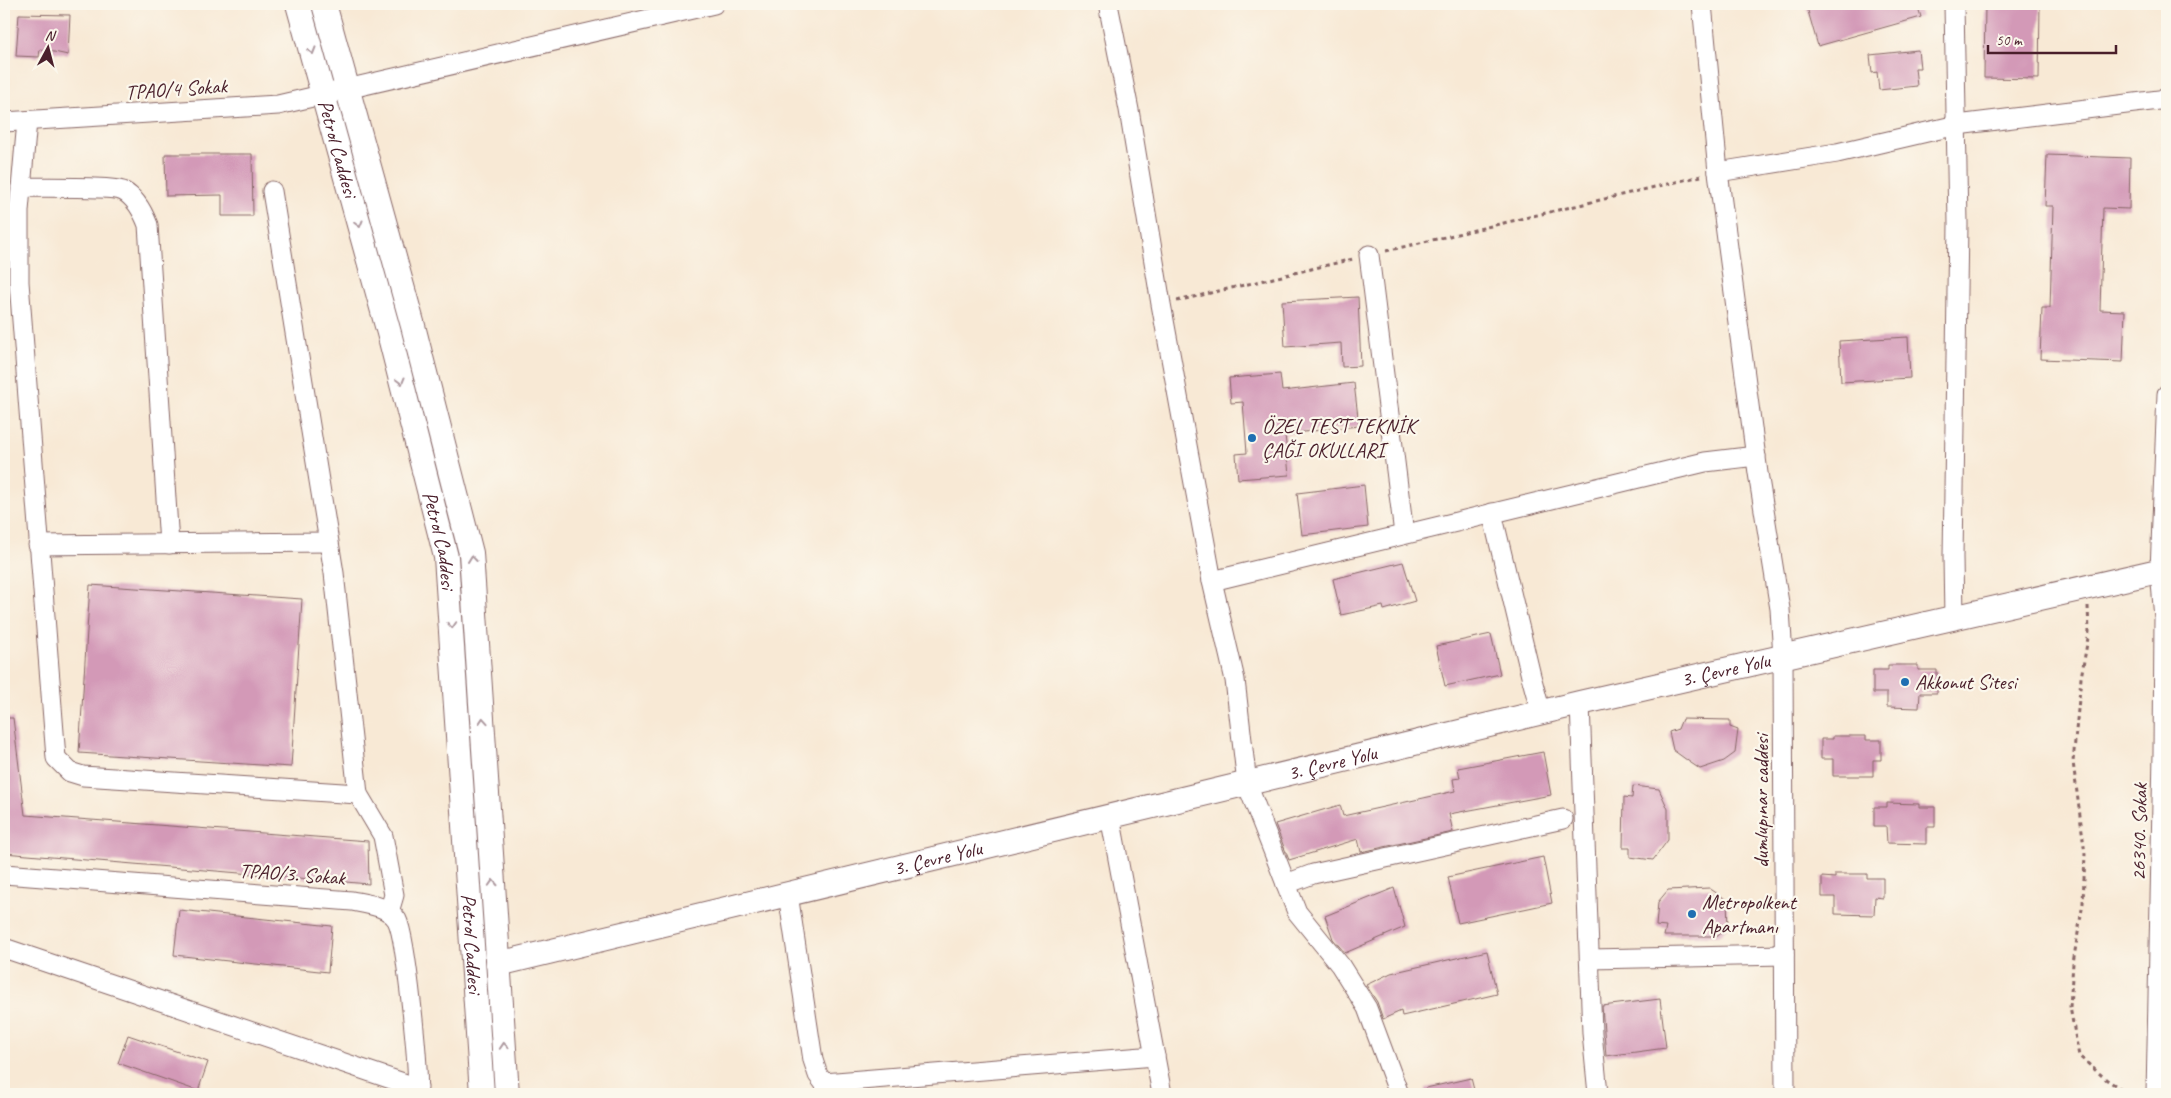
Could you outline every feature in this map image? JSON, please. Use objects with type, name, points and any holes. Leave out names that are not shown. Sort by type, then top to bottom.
[{"type":"main road","name":"Petrol Caddesi","points":[[298,4],[391,342],[446,557],[482,1094]]},
{"type":"main road","name":"Petrol Caddesi","points":[[324,4],[349,88],[416,336],[471,553],[507,1094]]},
{"type":"main road","name":"3. Çevre Yolu","points":[[498,964],[1580,704],[2163,570]]},
{"type":"street","name":"TPAO/4 Sokak","points":[[4,122],[278,104],[324,95],[714,4]]},
{"type":"street","points":[[1108,4],[1212,581],[1235,680],[1247,784],[1297,912],[1340,965],[1367,1008],[1399,1094]]},
{"type":"street","name":"dumlupınar caddesi","points":[[1702,4],[1718,172],[1756,456],[1780,610],[1783,657],[1785,1094]]},
{"type":"street","points":[[1954,4],[1957,125],[1952,557],[1954,618]]},
{"type":"street","points":[[1718,172],[1837,153],[1957,125],[2167,99]]},
{"type":"street","points":[[27,121],[18,247],[19,299],[54,752],[64,768],[83,776],[358,794]]},
{"type":"street","points":[[21,187],[121,190],[138,205],[144,215],[148,225],[169,544]]},
{"type":"street","points":[[4,948],[418,1091],[414,1032],[402,940],[397,921],[389,912],[394,895],[383,836],[358,794],[338,609],[272,191]]},
{"type":"street","points":[[1369,255],[1404,534]]},
{"type":"street","name":"26340. Sokak","points":[[2156,1094],[2164,904],[2163,570],[2167,394]]},
{"type":"street","points":[[1212,581],[1705,462],[1756,456]]},
{"type":"street","points":[[1492,513],[1530,676],[1542,713]]},
{"type":"street","points":[[38,546],[328,542]]},
{"type":"street","points":[[1580,704],[1592,1033],[1598,1094]]},
{"type":"street","points":[[1110,816],[1162,1094]]},
{"type":"street","points":[[1286,884],[1313,874],[1563,819]]},
{"type":"street","name":"TPAO/3. Sokak","points":[[4,874],[352,901],[389,912]]},
{"type":"street","points":[[788,894],[812,1060],[818,1075],[824,1083],[1155,1056]]},
{"type":"street","points":[[1590,960],[1784,954]]},
{"type":"path","points":[[1161,304],[1718,172]]},
{"type":"path","points":[[2084,588],[2090,615],[2090,632],[2081,678],[2074,762],[2085,854],[2083,903],[2072,963],[2070,1007],[2079,1056],[2107,1080],[2129,1094]]},
{"type":"building","points":[[1806,4],[1917,4],[1921,17],[1818,46]]},
{"type":"building","points":[[1985,4],[2040,4],[2039,79],[1984,78]]},
{"type":"building","points":[[19,14],[70,15],[68,55],[40,49],[39,57],[16,56]]},
{"type":"building","points":[[1918,50],[1920,68],[1915,68],[1917,86],[1879,90],[1877,72],[1872,73],[1870,55]]},
{"type":"building","points":[[165,154],[252,154],[253,216],[222,216],[222,195],[166,196]]},
{"type":"building","points":[[2047,155],[2130,158],[2129,209],[2103,208],[2100,310],[2125,311],[2123,362],[2040,359],[2042,308],[2050,308],[2053,206],[2045,206]]},
{"type":"building","points":[[1358,297],[1361,366],[1342,367],[1341,343],[1285,347],[1282,301]]},
{"type":"building","points":[[1908,337],[1910,378],[1841,382],[1839,341]]},
{"type":"building","points":[[1280,374],[1282,391],[1354,383],[1359,426],[1285,434],[1289,475],[1238,479],[1236,454],[1247,453],[1243,402],[1231,403],[1229,378]]},
{"type":"building","points":[[1364,485],[1368,527],[1302,535],[1297,493]]},
{"type":"building","points":[[1403,562],[1415,601],[1384,610],[1383,606],[1341,615],[1333,579]]},
{"type":"building","points":[[90,585],[302,599],[291,767],[79,753]]},
{"type":"building","points":[[1491,634],[1500,674],[1445,686],[1436,646]]},
{"type":"building","name":"Akkonut Sitesi","points":[[1888,665],[1918,665],[1918,670],[1937,670],[1937,693],[1920,693],[1919,708],[1887,707],[1887,693],[1873,693],[1873,670],[1888,670]]},
{"type":"building","points":[[4,718],[13,718],[25,815],[368,841],[369,884],[4,853]]},
{"type":"building","points":[[1682,719],[1730,720],[1730,727],[1738,730],[1735,753],[1724,761],[1700,769],[1673,750],[1669,732],[1678,729]]},
{"type":"building","name":"Akkonut Sitesi","points":[[1833,736],[1866,736],[1866,740],[1881,740],[1881,760],[1873,760],[1873,776],[1833,776],[1833,759],[1821,759],[1821,739],[1833,739]]},
{"type":"building","points":[[1543,752],[1551,795],[1449,814],[1453,832],[1361,852],[1358,839],[1289,860],[1275,824],[1340,805],[1343,816],[1455,791],[1453,779],[1460,778],[1458,768]]},
{"type":"building","name":"Metropolkent Apartmanı","points":[[1633,786],[1659,789],[1668,809],[1668,840],[1653,860],[1630,857],[1630,848],[1623,848],[1624,797],[1632,798]]},
{"type":"building","points":[[1887,803],[1919,804],[1919,807],[1935,807],[1935,827],[1926,827],[1926,844],[1887,843],[1886,826],[1874,826],[1874,807],[1887,807]]},
{"type":"building","points":[[1543,857],[1552,903],[1458,923],[1448,877]]},
{"type":"building","points":[[1835,874],[1867,874],[1867,878],[1883,878],[1883,898],[1875,897],[1874,915],[1835,914],[1835,897],[1822,897],[1822,877],[1835,878]]},
{"type":"building","points":[[1394,888],[1405,927],[1345,953],[1333,939],[1325,916]]},
{"type":"building","name":"Metropolkent Apartmanı","points":[[1709,888],[1727,900],[1728,927],[1718,936],[1664,936],[1666,927],[1656,926],[1658,902],[1668,890]]},
{"type":"building","points":[[179,910],[332,926],[328,972],[174,955]]},
{"type":"building","points":[[1487,951],[1497,994],[1402,1016],[1401,1011],[1383,1019],[1377,1002],[1366,985],[1391,973]]},
{"type":"building","points":[[1660,999],[1666,1048],[1606,1056],[1602,1006]]},
{"type":"building","points":[[128,1035],[208,1062],[198,1091],[118,1063]]},
{"type":"building","points":[[1471,1078],[1475,1094],[1426,1094],[1426,1088]]},
{"type":"place","name":"ÖZEL TEST TEKNİK ÇAĞI OKULLARI","points":[[1252,438]]},
{"type":"place","name":"Akkonut Sitesi","points":[[1905,682]]},
{"type":"place","name":"Metropolkent Apartmanı","points":[[1692,914]]}]
